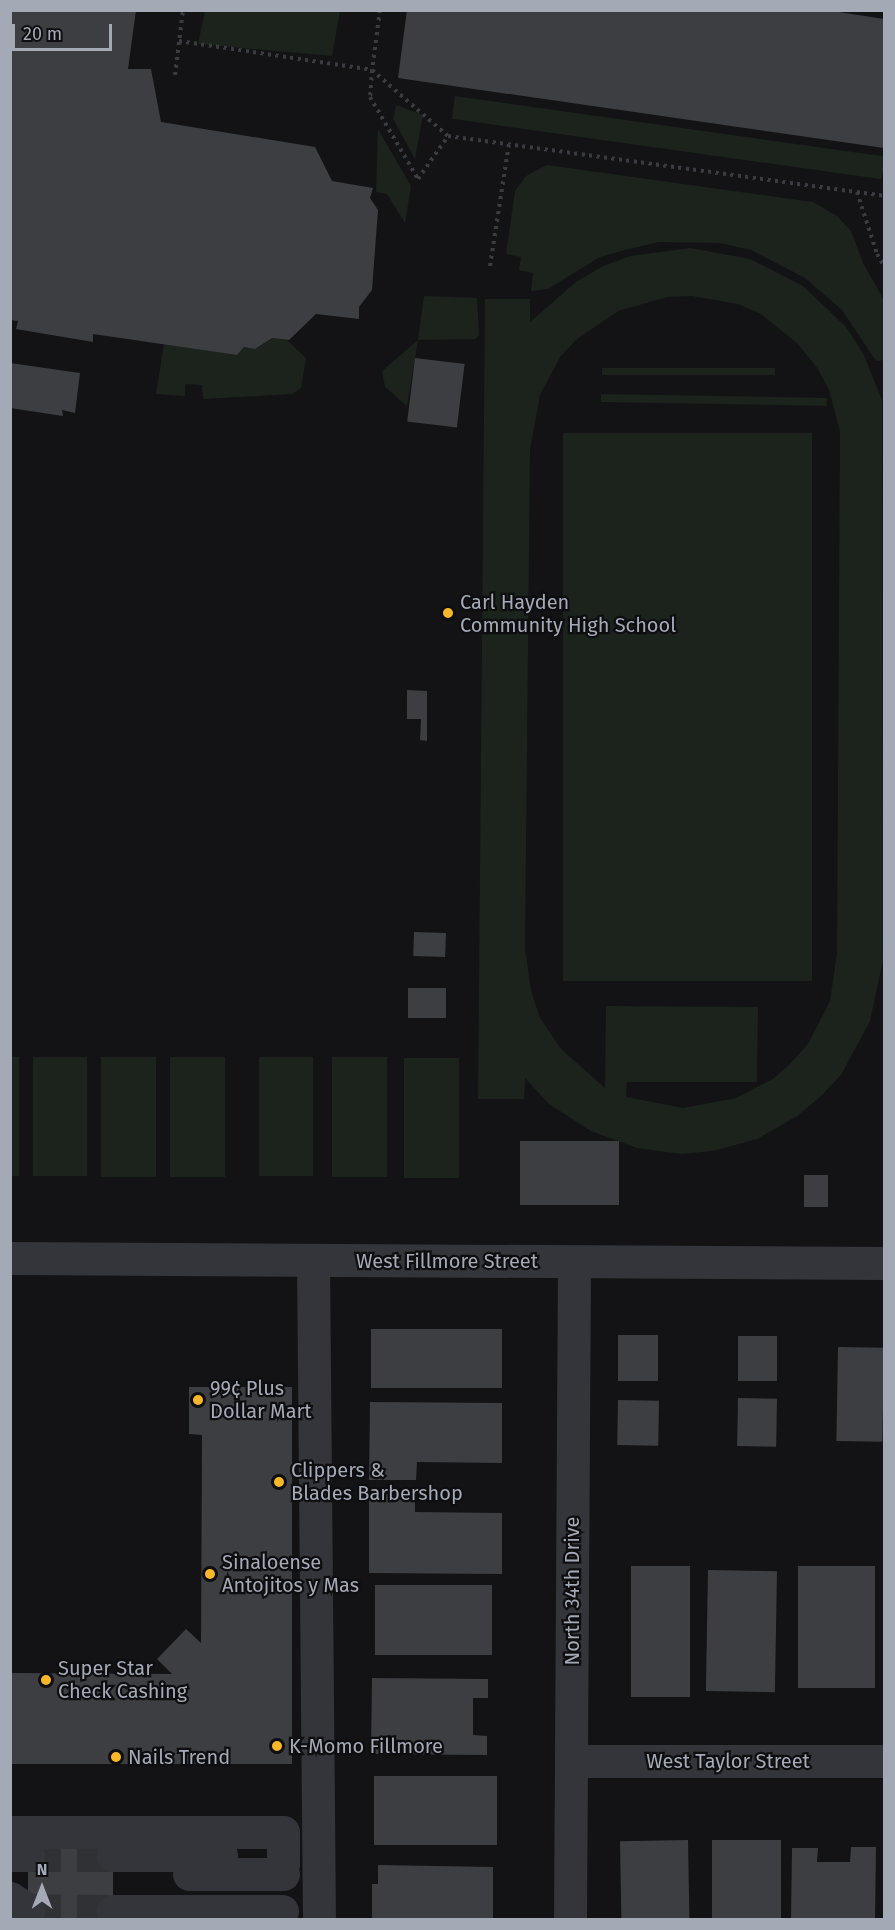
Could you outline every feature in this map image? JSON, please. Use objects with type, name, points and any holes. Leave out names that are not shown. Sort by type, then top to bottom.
[{"type":"street","name":"West Fillmore Street","points":[[10,1258],[885,1263]]},
{"type":"street","points":[[313,1261],[319,1920]]},
{"type":"street","name":"North 34th Drive","points":[[570,1920],[574,1262]]},
{"type":"street","name":"West Taylor Street","points":[[571,1761],[885,1761]]},
{"type":"street","points":[[18,1876],[283,1832],[283,1879]]},
{"type":"street","points":[[283,1879],[113,1883],[283,1879]]},
{"type":"path","points":[[175,75],[183,10]]},
{"type":"path","points":[[380,10],[370,98],[418,179],[448,136]]},
{"type":"path","points":[[180,41],[372,70],[448,136],[885,196]]},
{"type":"path","points":[[490,266],[509,143]]},
{"type":"path","points":[[857,192],[876,254],[885,266]]},
{"type":"shaded area","points":[[205,11],[340,11],[332,56],[198,44]]},
{"type":"shaded area","points":[[455,96],[884,156],[882,179],[452,119]]},
{"type":"shaded area","points":[[396,105],[423,115],[415,159],[393,119]]},
{"type":"shaded area","points":[[378,129],[411,186],[405,223],[387,194],[376,192]]},
{"type":"shaded area","points":[[547,165],[813,202],[837,216],[851,231],[863,263],[884,300],[884,360],[876,361],[842,310],[805,278],[751,250],[720,243],[659,242],[625,250],[600,257],[548,289],[531,291],[533,273],[519,270],[521,257],[506,254],[515,191],[526,176]]},
{"type":"shaded area","points":[[690,248],[750,259],[803,286],[846,327],[863,353],[882,400],[883,960],[870,1021],[841,1075],[797,1116],[757,1139],[713,1151],[681,1154],[637,1148],[591,1131],[549,1104],[525,1078],[524,1099],[478,1099],[485,299],[530,299],[530,322],[576,282],[603,266],[631,256]],"holes":[[[692,296],[738,304],[761,314],[798,344],[818,369],[829,390],[840,431],[837,953],[830,1001],[808,1044],[790,1064],[773,1079],[736,1098],[683,1108],[626,1097],[627,1082],[757,1082],[758,1007],[606,1006],[605,1088],[561,1049],[540,1018],[531,991],[525,948],[530,449],[540,395],[560,357],[577,339],[618,311],[667,297]]]},
{"type":"shaded area","points":[[424,296],[477,298],[479,335],[475,339],[418,340]]},
{"type":"shaded area","points":[[272,338],[287,340],[306,358],[301,388],[292,394],[203,399],[202,385],[185,384],[185,396],[156,394],[164,344],[237,355],[244,347],[255,349]]},
{"type":"shaded area","points":[[418,340],[407,406],[385,387],[382,371]]},
{"type":"shaded area","points":[[602,368],[775,368],[775,375],[602,375]]},
{"type":"shaded area","points":[[601,394],[827,398],[827,406],[601,402]]},
{"type":"shaded area","points":[[563,433],[812,433],[812,981],[563,981]]},
{"type":"shaded area","points":[[10,1057],[19,1057],[19,1176],[10,1176]]},
{"type":"shaded area","points":[[33,1057],[87,1057],[87,1176],[33,1176]]},
{"type":"shaded area","points":[[101,1057],[156,1057],[156,1177],[101,1177]]},
{"type":"shaded area","points":[[170,1057],[225,1057],[225,1177],[170,1177]]},
{"type":"shaded area","points":[[259,1057],[313,1057],[313,1176],[259,1176]]},
{"type":"shaded area","points":[[332,1057],[387,1057],[387,1177],[332,1177]]},
{"type":"shaded area","points":[[404,1058],[459,1058],[459,1178],[404,1178]]},
{"type":"building","points":[[10,10],[136,10],[128,69],[151,69],[161,122],[315,147],[332,181],[373,188],[370,198],[378,210],[372,290],[359,307],[359,319],[316,314],[289,340],[272,338],[255,349],[244,347],[237,355],[93,334],[93,342],[16,329],[18,321],[10,320]]},
{"type":"building","points":[[407,10],[826,10],[884,19],[884,148],[398,78]]},
{"type":"building","points":[[415,358],[465,364],[457,428],[407,422]]},
{"type":"building","points":[[10,363],[80,373],[75,413],[62,410],[63,416],[10,408]]},
{"type":"building","points":[[407,690],[427,691],[427,741],[420,740],[421,719],[407,719]]},
{"type":"building","points":[[414,932],[446,933],[445,957],[413,956]]},
{"type":"building","points":[[408,988],[446,988],[446,1018],[408,1018]]},
{"type":"building","points":[[520,1141],[619,1141],[619,1205],[520,1205]]},
{"type":"building","points":[[804,1175],[828,1175],[828,1207],[804,1207]]},
{"type":"building","points":[[371,1329],[502,1329],[502,1388],[371,1388]]},
{"type":"building","points":[[618,1335],[658,1335],[658,1381],[618,1381]]},
{"type":"building","points":[[738,1336],[777,1336],[777,1381],[738,1381]]},
{"type":"building","points":[[838,1347],[884,1348],[882,1442],[836,1441]]},
{"type":"building","points":[[189,1387],[292,1387],[292,1764],[10,1764],[10,1673],[172,1674],[157,1659],[186,1629],[201,1643],[202,1435],[189,1434]]},
{"type":"building","points":[[738,1398],[777,1399],[776,1447],[737,1446]]},
{"type":"building","points":[[618,1400],[659,1401],[658,1446],[617,1445]]},
{"type":"building","points":[[370,1402],[502,1403],[502,1463],[417,1462],[416,1480],[369,1480]]},
{"type":"building","points":[[369,1494],[415,1495],[415,1512],[502,1513],[502,1574],[369,1573]]},
{"type":"building","points":[[631,1566],[690,1566],[690,1697],[631,1697]]},
{"type":"building","points":[[798,1566],[875,1566],[875,1688],[798,1688]]},
{"type":"building","points":[[708,1570],[777,1571],[775,1692],[706,1691]]},
{"type":"building","points":[[375,1585],[492,1585],[492,1655],[375,1655]]},
{"type":"building","points":[[372,1678],[488,1679],[488,1698],[473,1698],[473,1735],[487,1736],[487,1755],[371,1754]]},
{"type":"building","points":[[374,1776],[497,1776],[497,1845],[374,1845]]},
{"type":"building","points":[[28,1834],[113,1834],[113,1920],[28,1920]]},
{"type":"building","points":[[688,1840],[689,1920],[621,1920],[620,1841]]},
{"type":"building","points":[[712,1840],[781,1840],[781,1920],[712,1920]]},
{"type":"building","points":[[851,1847],[876,1847],[875,1920],[791,1920],[792,1848],[818,1848],[817,1862],[850,1862]]},
{"type":"building","points":[[378,1865],[493,1867],[493,1920],[372,1920],[372,1884],[378,1884]]},
{"type":"tunnel","points":[[28,1855],[113,1855]]},
{"type":"tunnel","points":[[28,1910],[113,1911]]},
{"type":"place","name":"Carl Hayden Community High School","points":[[448,613]]},
{"type":"place","name":"99¢ Plus Dollar Mart","points":[[198,1400]]},
{"type":"place","name":"Clippers & Blades Barbershop","points":[[279,1482]]},
{"type":"place","name":"Sinaloense Antojitos y Mas","points":[[210,1574]]},
{"type":"place","name":"Super Star Check Cashing","points":[[46,1680]]},
{"type":"place","name":"K-Momo Fillmore","points":[[277,1746]]},
{"type":"place","name":"Nails Trend","points":[[116,1757]]}]
